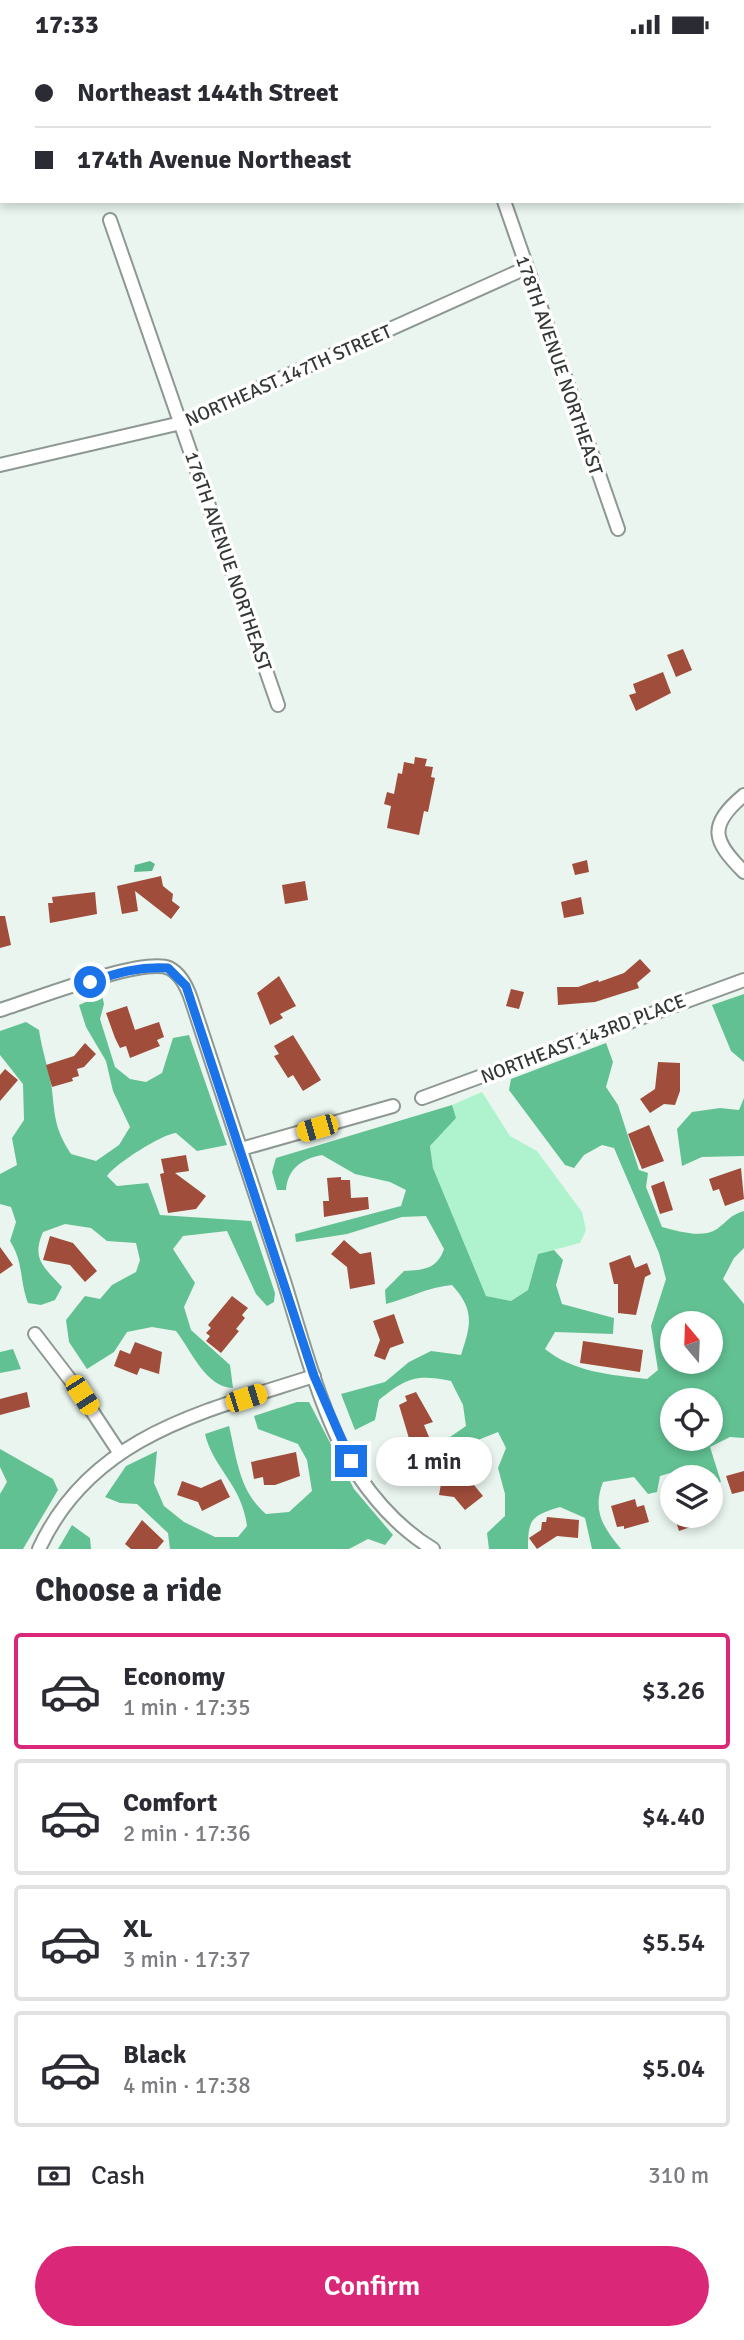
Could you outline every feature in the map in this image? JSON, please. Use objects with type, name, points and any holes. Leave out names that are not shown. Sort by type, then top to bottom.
[{"type":"street","name":"178TH AVENUE NORTHEAST","points":[[505,203],[618,529]]},
{"type":"street","name":"176TH AVENUE NORTHEAST","points":[[110,219],[278,705]]},
{"type":"street","name":"NORTHEAST 147TH STREET","points":[[0,465],[181,423],[526,268]]},
{"type":"street","points":[[744,795],[728,809],[718,838],[722,850],[744,872]]},
{"type":"street","points":[[0,1010],[135,968],[168,968],[186,986],[314,1376],[357,1474],[398,1523],[432,1549]]},
{"type":"street","name":"NORTHEAST 143RD PLACE","points":[[422,1098],[744,980]]},
{"type":"street","points":[[241,1149],[393,1106]]},
{"type":"street","points":[[36,1334],[82,1395],[119,1452]]},
{"type":"street","points":[[38,1549],[66,1504],[86,1479],[119,1452],[147,1435],[171,1425],[314,1376]]},
{"type":"shaded area","points":[[150,861],[155,864],[152,871],[134,872],[135,865]]},
{"type":"shaded area","points":[[744,994],[744,1062],[731,1051],[712,1005]]},
{"type":"shaded area","points":[[102,995],[104,1004],[100,1019],[115,1067],[130,1079],[146,1082],[162,1073],[173,1038],[189,1035],[227,1145],[197,1151],[176,1133],[129,1157],[107,1176],[117,1186],[148,1183],[160,1215],[251,1221],[275,1293],[274,1302],[267,1306],[256,1294],[227,1231],[183,1236],[173,1249],[195,1283],[184,1307],[191,1330],[230,1365],[233,1388],[215,1382],[207,1375],[176,1331],[152,1327],[127,1332],[114,1352],[87,1369],[69,1342],[66,1320],[85,1296],[100,1299],[112,1285],[136,1272],[140,1260],[136,1243],[107,1241],[91,1228],[65,1224],[43,1232],[38,1249],[41,1262],[62,1287],[55,1300],[41,1305],[28,1303],[17,1257],[10,1241],[16,1222],[11,1207],[0,1204],[0,1174],[17,1165],[12,1138],[24,1120],[23,1084],[0,1055],[0,1031],[26,1022],[39,1030],[62,1137],[71,1154],[96,1161],[119,1145],[130,1127],[113,1091],[106,1061],[86,1027],[79,1005]]},
{"type":"shaded area","points":[[606,1043],[613,1062],[606,1087],[618,1105],[639,1170],[648,1173],[646,1187],[662,1227],[690,1233],[711,1232],[732,1216],[744,1211],[744,1248],[734,1258],[723,1279],[744,1304],[744,1438],[730,1437],[723,1440],[723,1388],[660,1388],[660,1451],[711,1451],[716,1465],[660,1465],[657,1492],[648,1494],[634,1477],[603,1482],[599,1502],[601,1518],[621,1549],[592,1549],[585,1518],[560,1507],[533,1520],[530,1525],[528,1549],[489,1549],[487,1533],[505,1516],[505,1494],[498,1468],[506,1448],[498,1432],[438,1456],[398,1485],[392,1477],[466,1426],[463,1405],[451,1381],[420,1378],[405,1382],[379,1400],[375,1420],[355,1430],[341,1394],[385,1382],[409,1362],[431,1351],[461,1355],[469,1326],[468,1310],[452,1285],[427,1290],[386,1304],[385,1290],[404,1271],[429,1267],[438,1261],[444,1249],[426,1216],[402,1217],[347,1234],[296,1242],[295,1234],[401,1206],[406,1190],[390,1182],[355,1174],[322,1155],[297,1166],[287,1182],[286,1190],[277,1190],[272,1172],[276,1158],[452,1105],[456,1118],[430,1146],[433,1168],[486,1296],[511,1301],[528,1290],[538,1254],[554,1250],[563,1260],[556,1285],[562,1304],[614,1318],[613,1334],[555,1332],[545,1349],[580,1368],[647,1379],[658,1370],[651,1326],[666,1279],[659,1253],[614,1148],[602,1145],[584,1155],[574,1168],[565,1165],[509,1090],[511,1079]]},
{"type":"shaded area","points":[[482,1092],[510,1136],[537,1151],[582,1212],[586,1230],[580,1243],[538,1254],[528,1290],[511,1301],[486,1296],[433,1168],[430,1146],[455,1118],[452,1105]]},
{"type":"shaded area","points":[[744,1098],[744,1156],[702,1157],[682,1166],[677,1129],[692,1112],[720,1108],[739,1110]]},
{"type":"shaded area","points":[[13,1349],[21,1369],[0,1373],[0,1352]]},
{"type":"shaded area","points":[[297,1402],[309,1402],[354,1489],[393,1535],[385,1545],[368,1539],[349,1549],[170,1549],[168,1533],[137,1504],[120,1503],[105,1497],[126,1466],[157,1451],[154,1483],[164,1506],[184,1522],[215,1537],[238,1537],[247,1526],[244,1512],[234,1488],[214,1457],[205,1434],[229,1426],[240,1474],[250,1495],[266,1514],[289,1512],[312,1491],[307,1460],[298,1444],[258,1429],[254,1416]]},
{"type":"shaded area","points":[[0,1449],[53,1479],[58,1490],[23,1549],[0,1549],[0,1494],[7,1482],[0,1467]]},
{"type":"shaded area","points":[[461,1454],[467,1456],[467,1464],[450,1464],[450,1457]]},
{"type":"shaded area","points":[[72,1525],[90,1538],[91,1549],[58,1549]]},
{"type":"building","points":[[683,649],[692,670],[676,677],[667,655]]},
{"type":"building","points":[[663,672],[671,693],[636,711],[629,695],[636,693],[633,684]]},
{"type":"building","points":[[415,757],[427,759],[425,766],[433,767],[431,777],[435,778],[428,812],[424,811],[419,835],[387,828],[391,806],[384,804],[387,792],[394,794],[398,773],[402,774],[404,762],[414,764]]},
{"type":"building","points":[[587,860],[589,872],[575,875],[572,864]]},
{"type":"building","points":[[161,876],[163,886],[173,894],[172,901],[180,907],[171,919],[135,891],[138,911],[122,914],[117,886]]},
{"type":"building","points":[[305,881],[308,900],[285,904],[282,885]]},
{"type":"building","points":[[95,892],[97,914],[50,923],[48,903],[53,903],[52,897]]},
{"type":"building","points":[[581,897],[584,914],[564,918],[561,902]]},
{"type":"building","points":[[0,916],[5,916],[11,945],[0,948]]},
{"type":"building","points":[[640,959],[651,971],[637,983],[639,988],[595,1002],[558,1005],[557,987],[578,987],[598,980],[599,982],[624,973]]},
{"type":"building","points":[[279,976],[296,1006],[280,1014],[283,1018],[270,1025],[257,993]]},
{"type":"building","points":[[511,989],[524,992],[519,1009],[506,1006]]},
{"type":"building","points":[[127,1006],[135,1030],[159,1022],[164,1037],[157,1040],[160,1046],[130,1058],[126,1046],[120,1048],[106,1013]]},
{"type":"building","points":[[293,1035],[321,1080],[303,1091],[293,1075],[288,1078],[274,1056],[279,1054],[274,1046]]},
{"type":"building","points":[[85,1043],[96,1054],[84,1067],[77,1069],[79,1076],[72,1078],[73,1081],[52,1087],[46,1065],[74,1056]]},
{"type":"building","points":[[658,1062],[680,1063],[680,1091],[675,1105],[664,1104],[650,1113],[640,1099],[655,1089]]},
{"type":"building","points":[[5,1069],[18,1080],[0,1101],[0,1075]]},
{"type":"building","points":[[649,1125],[664,1161],[642,1169],[628,1134]]},
{"type":"building","points":[[186,1155],[189,1171],[175,1173],[206,1196],[196,1209],[168,1213],[160,1174],[164,1173],[161,1159]]},
{"type":"building","points":[[741,1168],[744,1199],[725,1206],[719,1189],[713,1191],[709,1179]]},
{"type":"building","points":[[341,1177],[341,1180],[350,1180],[351,1198],[368,1197],[369,1209],[324,1217],[323,1201],[329,1201],[327,1178]]},
{"type":"building","points":[[664,1181],[673,1210],[660,1214],[651,1186]]},
{"type":"building","points":[[50,1236],[73,1243],[97,1271],[85,1282],[70,1265],[43,1260]]},
{"type":"building","points":[[344,1240],[360,1254],[371,1252],[375,1284],[350,1289],[347,1267],[331,1254]]},
{"type":"building","points":[[0,1247],[13,1265],[0,1274]]},
{"type":"building","points":[[630,1255],[635,1268],[647,1263],[651,1274],[645,1277],[636,1315],[618,1313],[618,1284],[614,1284],[609,1263]]},
{"type":"building","points":[[232,1296],[248,1308],[242,1315],[245,1318],[236,1329],[239,1331],[221,1353],[206,1341],[210,1336],[206,1333],[211,1328],[208,1325]]},
{"type":"building","points":[[394,1314],[404,1343],[390,1348],[385,1360],[374,1356],[380,1340],[373,1321]]},
{"type":"building","points":[[583,1341],[643,1350],[640,1372],[580,1363]]},
{"type":"building","points":[[135,1342],[162,1352],[159,1374],[140,1368],[137,1375],[114,1366],[120,1350],[130,1354]]},
{"type":"building","points":[[27,1392],[30,1407],[0,1415],[0,1399]]},
{"type":"building","points":[[416,1392],[433,1422],[424,1425],[429,1437],[411,1445],[399,1405],[407,1401],[405,1396]]},
{"type":"building","points":[[296,1452],[300,1476],[275,1485],[264,1485],[263,1477],[254,1479],[251,1462]]},
{"type":"building","points":[[445,1460],[455,1481],[465,1474],[483,1496],[465,1510],[454,1497],[439,1495],[441,1484],[432,1467]]},
{"type":"building","points":[[744,1471],[744,1491],[732,1494],[726,1476]]},
{"type":"building","points":[[221,1479],[230,1497],[202,1511],[198,1502],[177,1495],[182,1481],[201,1488]]},
{"type":"building","points":[[635,1499],[637,1507],[644,1505],[649,1522],[624,1529],[624,1526],[617,1527],[611,1506]]},
{"type":"building","points":[[547,1517],[579,1520],[578,1538],[557,1536],[537,1549],[529,1538],[541,1530],[542,1522],[546,1522]]},
{"type":"building","points":[[142,1520],[164,1541],[157,1549],[131,1549],[125,1544]]},
{"type":"route","points":[[90,982],[135,968],[150,967],[168,968],[179,976],[186,986],[314,1376],[351,1461]]}]
